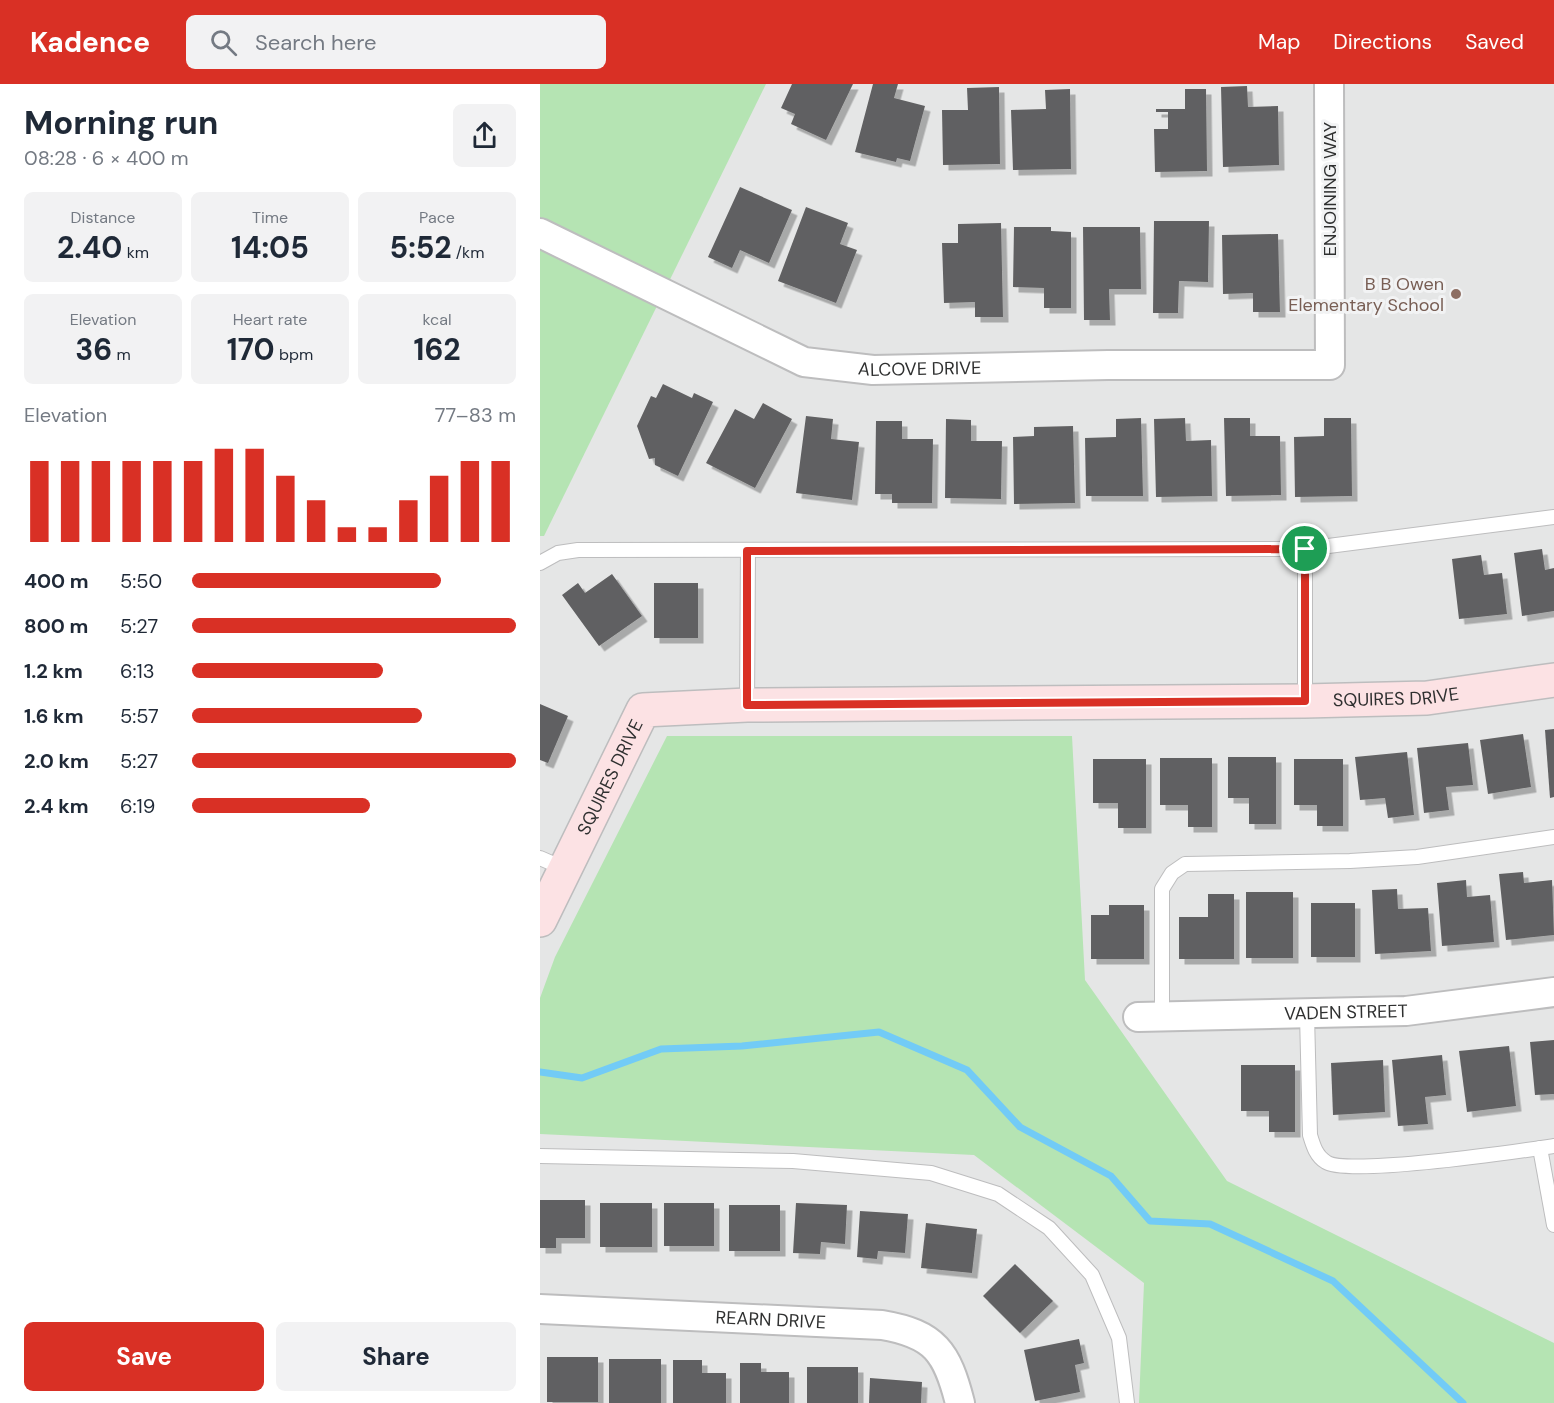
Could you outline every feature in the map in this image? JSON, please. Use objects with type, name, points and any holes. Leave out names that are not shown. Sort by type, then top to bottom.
[{"type":"street","name":"ENJOINING WAY","points":[[1329,84],[1330,365]]},
{"type":"street","name":"ALCOVE DRIVE","points":[[540,233],[804,362],[873,370],[1108,365],[1330,365]]},
{"type":"street","name":"SQUIRES DRIVE","points":[[540,920],[552,863],[643,710],[747,705],[1427,698],[1554,680]]},
{"type":"street","name":"VADEN STREET","points":[[1150,1016],[1307,1015],[1406,1011],[1554,992]]},
{"type":"street","name":"REARN DRIVE","points":[[540,1309],[882,1325],[905,1329],[925,1337],[941,1353],[954,1380],[960,1403]]},
{"type":"lane","points":[[540,563],[558,553],[578,550],[1305,549],[1554,516]]},
{"type":"lane","points":[[1305,549],[1305,701]]},
{"type":"lane","points":[[747,551],[747,705]]},
{"type":"lane","points":[[1150,1016],[1162,889],[1172,873],[1185,864],[1350,861],[1418,857],[1554,837]]},
{"type":"lane","points":[[1307,1015],[1310,1135],[1314,1149],[1326,1163],[1342,1167],[1378,1166],[1554,1146]]},
{"type":"lane","points":[[1539,1148],[1554,1225]]},
{"type":"lane","points":[[540,1156],[816,1163],[931,1173],[998,1194],[1049,1228],[1092,1275],[1119,1338],[1127,1403]]},
{"type":"green space","points":[[540,84],[766,84],[544,536],[540,536]]},
{"type":"green space","points":[[667,736],[1072,736],[1085,980],[1227,1181],[1554,1343],[1554,1403],[1139,1403],[1144,1283],[974,1155],[540,1134],[540,998],[555,957]]},
{"type":"building","points":[[792,84],[853,84],[826,140],[791,124],[795,114],[781,108]]},
{"type":"building","points":[[873,84],[898,84],[894,98],[925,106],[910,161],[897,158],[896,162],[855,152]]},
{"type":"building","points":[[1247,86],[1248,107],[1278,106],[1279,165],[1223,167],[1221,87]]},
{"type":"building","points":[[999,87],[1000,164],[943,165],[942,110],[968,110],[967,88]]},
{"type":"building","points":[[1070,89],[1071,169],[1013,170],[1011,110],[1046,109],[1045,90]]},
{"type":"building","points":[[1185,89],[1206,89],[1207,171],[1155,172],[1154,129],[1168,129],[1168,112],[1156,112],[1156,109],[1185,109]]},
{"type":"building","points":[[740,187],[792,210],[769,263],[740,250],[732,268],[708,257]]},
{"type":"building","points":[[806,207],[848,223],[840,244],[857,250],[836,303],[778,281]]},
{"type":"building","points":[[1154,221],[1209,221],[1208,282],[1179,281],[1178,313],[1153,313]]},
{"type":"building","points":[[1001,223],[1003,317],[975,317],[975,302],[944,303],[942,243],[958,243],[958,224]]},
{"type":"building","points":[[1014,227],[1051,227],[1051,231],[1071,232],[1071,308],[1044,308],[1044,288],[1013,287]]},
{"type":"building","points":[[1083,227],[1140,227],[1141,289],[1109,289],[1110,320],[1084,320]]},
{"type":"building","points":[[1278,234],[1280,312],[1253,312],[1253,293],[1223,294],[1222,235]]},
{"type":"building","points":[[663,384],[692,398],[694,393],[713,402],[678,476],[655,465],[655,458],[649,459],[637,426],[651,396],[656,398]]},
{"type":"building","points":[[763,403],[792,419],[755,488],[706,463],[735,409],[754,419]]},
{"type":"building","points":[[806,416],[833,419],[831,439],[859,442],[852,500],[796,493]]},
{"type":"building","points":[[1141,418],[1143,496],[1086,496],[1085,438],[1116,437],[1116,419]]},
{"type":"building","points":[[1185,418],[1186,441],[1211,440],[1212,496],[1156,497],[1154,419]]},
{"type":"building","points":[[1224,418],[1250,418],[1250,436],[1280,436],[1281,495],[1226,496]]},
{"type":"building","points":[[1324,418],[1351,418],[1352,496],[1295,497],[1294,437],[1324,436]]},
{"type":"building","points":[[946,419],[971,420],[971,441],[1002,441],[1001,499],[945,498]]},
{"type":"building","points":[[876,421],[902,421],[902,439],[933,439],[932,503],[892,503],[892,494],[875,494]]},
{"type":"building","points":[[1073,426],[1075,503],[1014,504],[1013,437],[1034,436],[1034,427]]},
{"type":"building","points":[[1542,549],[1545,570],[1554,568],[1554,611],[1522,616],[1514,553]]},
{"type":"building","points":[[1481,555],[1484,575],[1502,573],[1507,614],[1459,619],[1452,559]]},
{"type":"building","points":[[612,574],[642,616],[599,646],[562,595],[578,583],[585,593]]},
{"type":"building","points":[[654,583],[698,583],[698,638],[654,638]]},
{"type":"building","points":[[540,704],[568,716],[548,763],[540,760]]},
{"type":"building","points":[[1554,729],[1554,797],[1550,798],[1545,730]]},
{"type":"building","points":[[1523,734],[1531,787],[1488,794],[1480,740]]},
{"type":"building","points":[[1468,743],[1473,785],[1446,787],[1449,810],[1424,813],[1417,748]]},
{"type":"building","points":[[1407,752],[1414,815],[1388,818],[1385,798],[1360,800],[1355,757]]},
{"type":"building","points":[[1228,757],[1276,757],[1276,824],[1249,824],[1249,798],[1228,798]]},
{"type":"building","points":[[1160,758],[1212,758],[1212,827],[1188,827],[1188,805],[1160,805]]},
{"type":"building","points":[[1093,759],[1146,759],[1146,828],[1118,828],[1118,803],[1093,803]]},
{"type":"building","points":[[1294,759],[1343,759],[1343,826],[1317,826],[1317,805],[1294,805]]},
{"type":"building","points":[[1523,872],[1524,883],[1552,880],[1554,935],[1506,940],[1499,874]]},
{"type":"building","points":[[1466,880],[1467,897],[1490,895],[1494,942],[1442,946],[1437,883]]},
{"type":"building","points":[[1397,889],[1398,909],[1428,908],[1431,951],[1375,954],[1372,890]]},
{"type":"building","points":[[1246,892],[1293,892],[1293,958],[1246,958]]},
{"type":"building","points":[[1208,894],[1234,894],[1234,959],[1179,959],[1179,917],[1208,917]]},
{"type":"building","points":[[1311,903],[1355,903],[1355,957],[1311,957]]},
{"type":"building","points":[[1109,905],[1144,905],[1144,959],[1091,959],[1091,915],[1109,915]]},
{"type":"building","points":[[1554,1040],[1554,1094],[1535,1095],[1530,1042]]},
{"type":"building","points":[[1509,1046],[1516,1106],[1467,1112],[1459,1051]]},
{"type":"building","points":[[1442,1055],[1446,1095],[1425,1097],[1428,1124],[1398,1126],[1392,1060]]},
{"type":"building","points":[[1383,1060],[1385,1112],[1333,1115],[1331,1063]]},
{"type":"building","points":[[1241,1065],[1295,1065],[1295,1132],[1269,1132],[1269,1111],[1241,1111]]},
{"type":"building","points":[[540,1200],[585,1200],[585,1238],[556,1238],[556,1248],[540,1248]]},
{"type":"building","points":[[600,1203],[652,1203],[652,1247],[600,1247]]},
{"type":"building","points":[[664,1203],[714,1203],[714,1246],[664,1246]]},
{"type":"building","points":[[796,1203],[847,1205],[845,1244],[821,1242],[820,1254],[793,1253]]},
{"type":"building","points":[[729,1205],[780,1205],[780,1251],[729,1251]]},
{"type":"building","points":[[860,1211],[908,1214],[905,1253],[878,1251],[877,1259],[857,1257]]},
{"type":"building","points":[[926,1223],[977,1229],[972,1273],[921,1268]]},
{"type":"building","points":[[1015,1264],[1053,1301],[1020,1333],[983,1296]]},
{"type":"building","points":[[1079,1339],[1084,1363],[1075,1365],[1080,1392],[1035,1401],[1024,1350]]},
{"type":"building","points":[[547,1357],[598,1357],[598,1402],[547,1402]]},
{"type":"building","points":[[609,1359],[661,1359],[661,1403],[609,1403]]},
{"type":"building","points":[[673,1360],[702,1360],[702,1373],[726,1373],[726,1403],[673,1403]]},
{"type":"building","points":[[740,1363],[761,1363],[761,1372],[789,1372],[789,1403],[740,1403]]},
{"type":"building","points":[[807,1367],[858,1367],[858,1403],[807,1403]]},
{"type":"building","points":[[870,1378],[922,1382],[921,1403],[869,1403]]},
{"type":"waterway","points":[[540,1072],[582,1078],[661,1049],[742,1046],[879,1032],[967,1070],[1020,1127],[1111,1176],[1150,1221],[1210,1224],[1333,1281],[1463,1403]]},
{"type":"place","name":"B B Owen Elementary School","points":[[1456,294]]},
{"type":"route","points":[[1305,549],[1305,701],[747,705],[747,551],[1305,549]]}]
